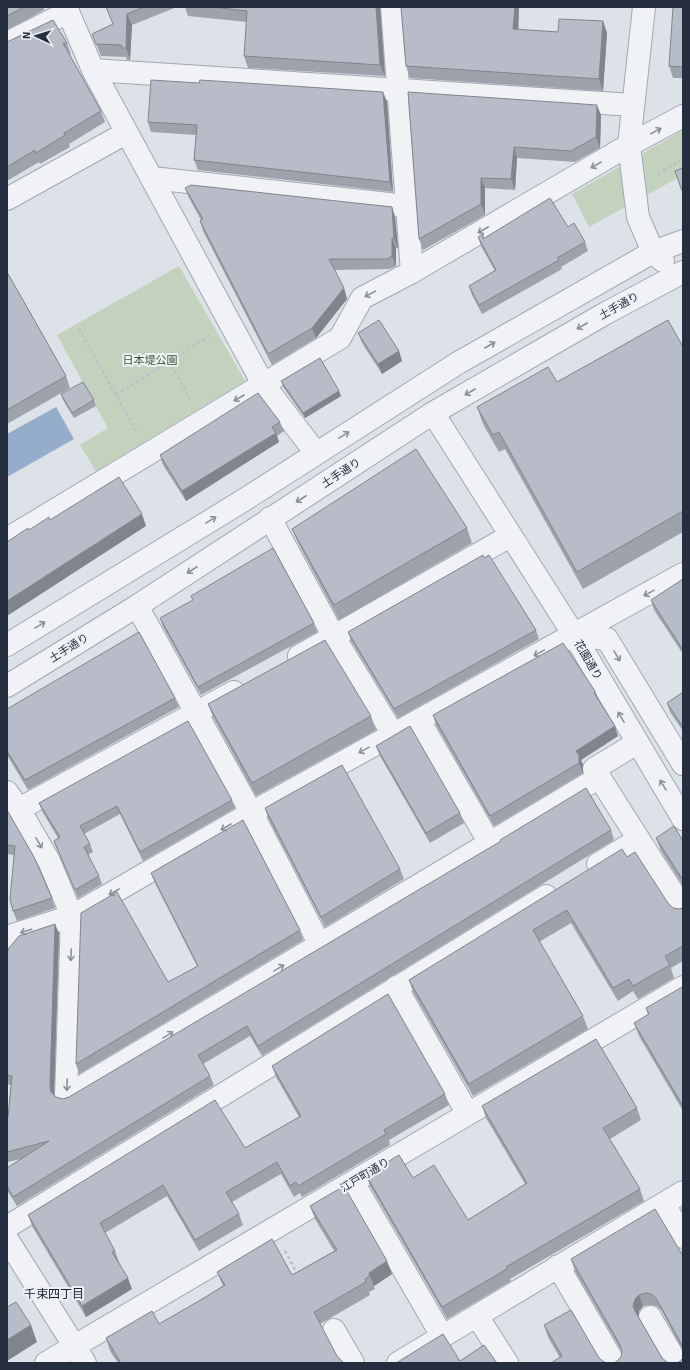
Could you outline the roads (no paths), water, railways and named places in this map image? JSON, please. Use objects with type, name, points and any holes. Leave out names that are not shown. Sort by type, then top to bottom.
[{"type":"street","points":[[392,7],[412,272]]},
{"type":"street","points":[[644,7],[630,145],[638,217],[653,252],[681,276]]},
{"type":"street","points":[[7,43],[67,10],[94,70],[126,133],[152,178],[263,384],[316,454]]},
{"type":"street","points":[[94,70],[633,105]]},
{"type":"street","points":[[7,539],[340,338],[362,298],[412,272],[630,145],[683,116]]},
{"type":"street","points":[[7,198],[126,133]]},
{"type":"street","points":[[152,178],[407,206]]},
{"type":"street","points":[[7,645],[244,500],[458,363],[653,252],[683,241]]},
{"type":"street","name":"土手通り","points":[[7,686],[137,606],[270,518],[434,413],[606,313],[681,276]]},
{"type":"street","points":[[434,413],[510,536],[574,635]]},
{"type":"street","points":[[270,518],[334,637],[393,734]]},
{"type":"street","points":[[279,667],[510,536]]},
{"type":"street","points":[[7,938],[72,916],[251,813],[683,574]]},
{"type":"street","points":[[137,606],[251,813],[320,944]]},
{"type":"street","name":"花園通り","points":[[574,635],[607,639],[673,739],[683,764]]},
{"type":"street","name":"花園通り","points":[[574,635],[683,819]]},
{"type":"street","points":[[19,809],[251,682]]},
{"type":"street","points":[[419,720],[489,842]]},
{"type":"street","points":[[7,792],[19,809],[49,861],[72,916],[66,1096],[489,842],[639,746],[673,739]]},
{"type":"street","points":[[597,773],[683,909]]},
{"type":"street","points":[[7,1227],[396,987],[638,840]]},
{"type":"street","points":[[396,987],[468,1114]]},
{"type":"street","name":"江戸町通り","points":[[46,1363],[80,1354],[273,1230],[683,987]]},
{"type":"street","points":[[353,1182],[442,1336]]},
{"type":"street","points":[[401,1362],[683,1192]]},
{"type":"street","points":[[664,1204],[683,1237]]},
{"type":"street","points":[[7,1239],[80,1354]]},
{"type":"street","points":[[558,1266],[614,1363]]},
{"type":"street","points":[[477,1316],[507,1363]]},
{"type":"street","points":[[650,1316],[676,1363]]},
{"type":"street","points":[[334,1330],[353,1363]]},
{"type":"water","points":[[56,407],[74,439],[7,477],[7,434]]},
{"type":"district","name":"千束四丁目","points":[[54,1294]]},
{"type":"park label","name":"日本堤公園","points":[[150,360]]}]
